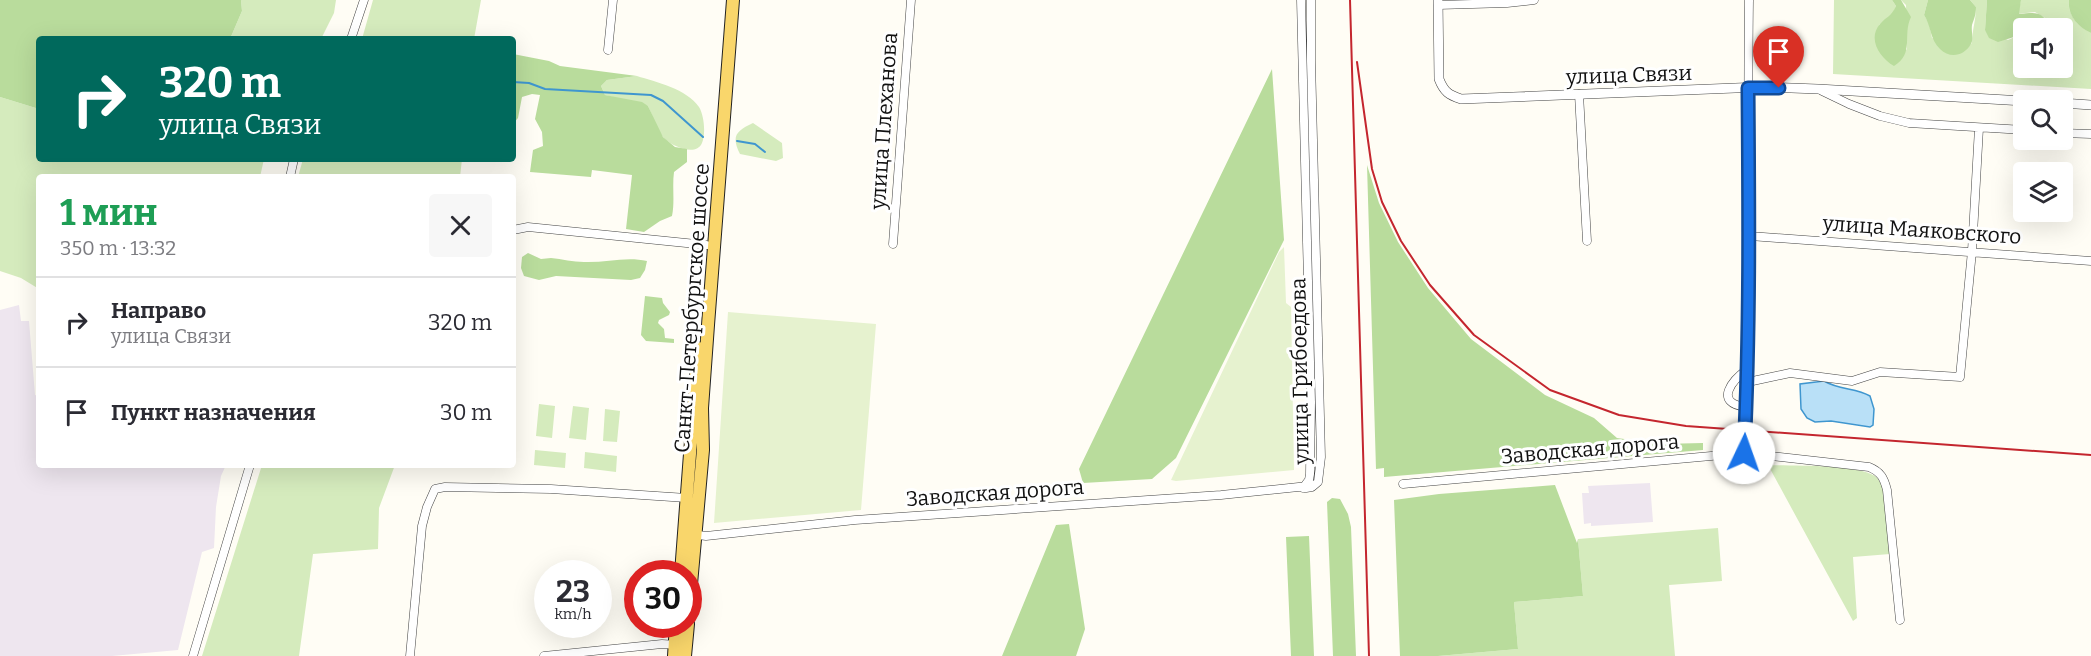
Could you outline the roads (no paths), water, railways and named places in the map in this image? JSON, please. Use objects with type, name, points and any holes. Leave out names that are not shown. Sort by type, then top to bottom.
[{"type":"main road","name":"Санкт-Петербургское шоссе","points":[[689,560],[687,498],[725,0]]},
{"type":"main road","name":"Санкт-Петербургское шоссе","points":[[684,560],[703,450],[702,408],[733,0]]},
{"type":"street","points":[[352,36],[364,0]]},
{"type":"street","points":[[608,50],[613,0]]},
{"type":"street","name":"улица Плеханова","points":[[893,244],[911,0]]},
{"type":"street","name":"улица Грибоедова","points":[[1301,0],[1311,402],[1310,474],[1305,488]]},
{"type":"street","name":"улица Грибоедова","points":[[1305,488],[1312,487],[1318,482],[1320,457],[1311,0]]},
{"type":"street","points":[[1438,2],[1534,0]]},
{"type":"street","points":[[1744,453],[1748,382],[1750,236],[1749,0]]},
{"type":"street","name":"улица Связи","points":[[1438,2],[1439,79],[1443,90],[1461,99],[1748,88],[1818,89],[2013,100]]},
{"type":"street","name":"улица Связи","points":[[1818,89],[1880,116],[1909,123],[2013,130]]},
{"type":"street","points":[[1580,94],[1587,241]]},
{"type":"street","points":[[2073,104],[2091,105]]},
{"type":"street","points":[[1748,382],[1790,373],[1852,381],[1880,372],[1960,377],[1972,251],[1979,128]]},
{"type":"street","points":[[2073,133],[2091,134]]},
{"type":"street","points":[[516,229],[528,227],[706,245]]},
{"type":"street","name":"улица Маяковского","points":[[1750,236],[2091,261]]},
{"type":"street","points":[[1746,407],[1730,400],[1728,388],[1748,369]]},
{"type":"street","name":"Заводская дорога","points":[[1403,484],[1744,453],[1860,465],[1878,471],[1884,478],[1900,620]]},
{"type":"street","points":[[193,656],[249,468]]},
{"type":"street","points":[[410,656],[422,526],[435,489],[446,487],[551,489],[687,498]]},
{"type":"street","name":"Заводская дорога","points":[[690,534],[706,536],[855,520],[1305,488]]},
{"type":"street","points":[[544,656],[680,650]]},
{"type":"water","points":[[1824,381],[1870,396],[1874,409],[1873,425],[1870,427],[1831,421],[1815,422],[1807,418],[1801,409],[1800,384]]},
{"type":"waterway","points":[[516,82],[529,83],[545,89],[651,95],[663,101],[703,137]]},
{"type":"waterway","points":[[737,141],[755,144],[765,152]]},
{"type":"railway","points":[[1350,0],[1369,656]]},
{"type":"railway","points":[[1357,62],[1372,169],[1382,202],[1401,241],[1430,285],[1474,335],[1550,390],[1619,415],[1686,426],[2091,455]]}]
